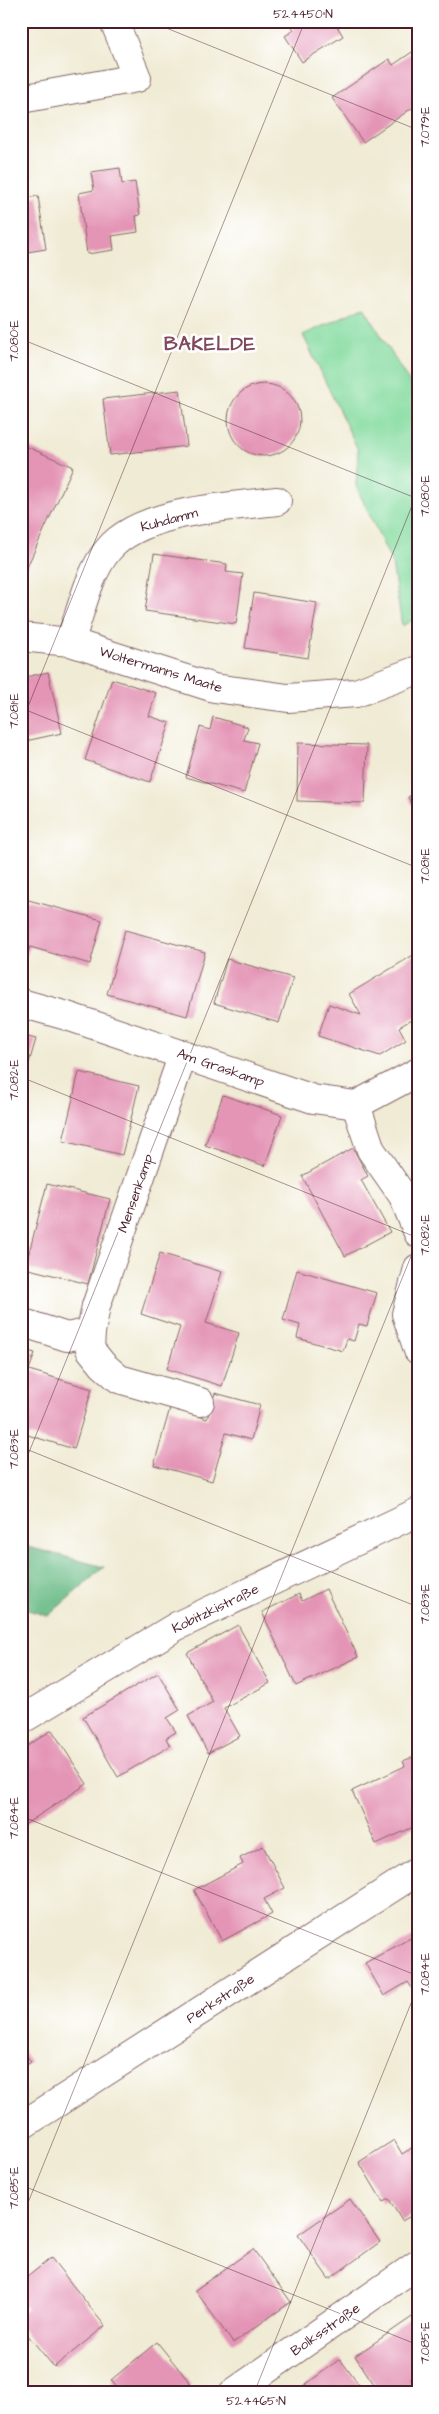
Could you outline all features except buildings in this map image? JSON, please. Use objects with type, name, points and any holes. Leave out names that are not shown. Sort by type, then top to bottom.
[{"type":"street","points":[[21,99],[137,78],[114,21]]},
{"type":"street","name":"Kuhdamm","points":[[70,642],[94,574],[108,550],[129,531],[149,522],[206,510],[277,500]]},
{"type":"street","name":"Woltermanns Maate","points":[[21,637],[70,642],[214,688],[288,698],[356,693],[418,670]]},
{"type":"street","name":"Am Graskamp","points":[[21,1002],[183,1054],[314,1099],[356,1105]]},
{"type":"street","name":"Mensenkamp","points":[[183,1054],[99,1297],[91,1332],[90,1349],[103,1365],[119,1379],[200,1402]]},
{"type":"street","points":[[418,1072],[356,1105],[371,1150],[403,1196],[418,1233]]},
{"type":"street","points":[[418,1268],[406,1314],[418,1350]]},
{"type":"street","points":[[21,1322],[67,1337],[91,1332]]},
{"type":"street","name":"Kobitzkistraße","points":[[21,1720],[176,1626],[418,1512]]},
{"type":"street","name":"Perkstraße","points":[[21,2126],[418,1870]]},
{"type":"street","name":"Bolksstraße","points":[[233,2393],[418,2264]]},
{"type":"green space","points":[[364,307],[418,397],[418,617],[402,626],[392,563],[356,486],[358,450],[303,335]]},
{"type":"green space","points":[[21,1545],[104,1567],[48,1616],[21,1608]]},
{"type":"district","name":"BAKELDE","points":[[210,343]]}]
